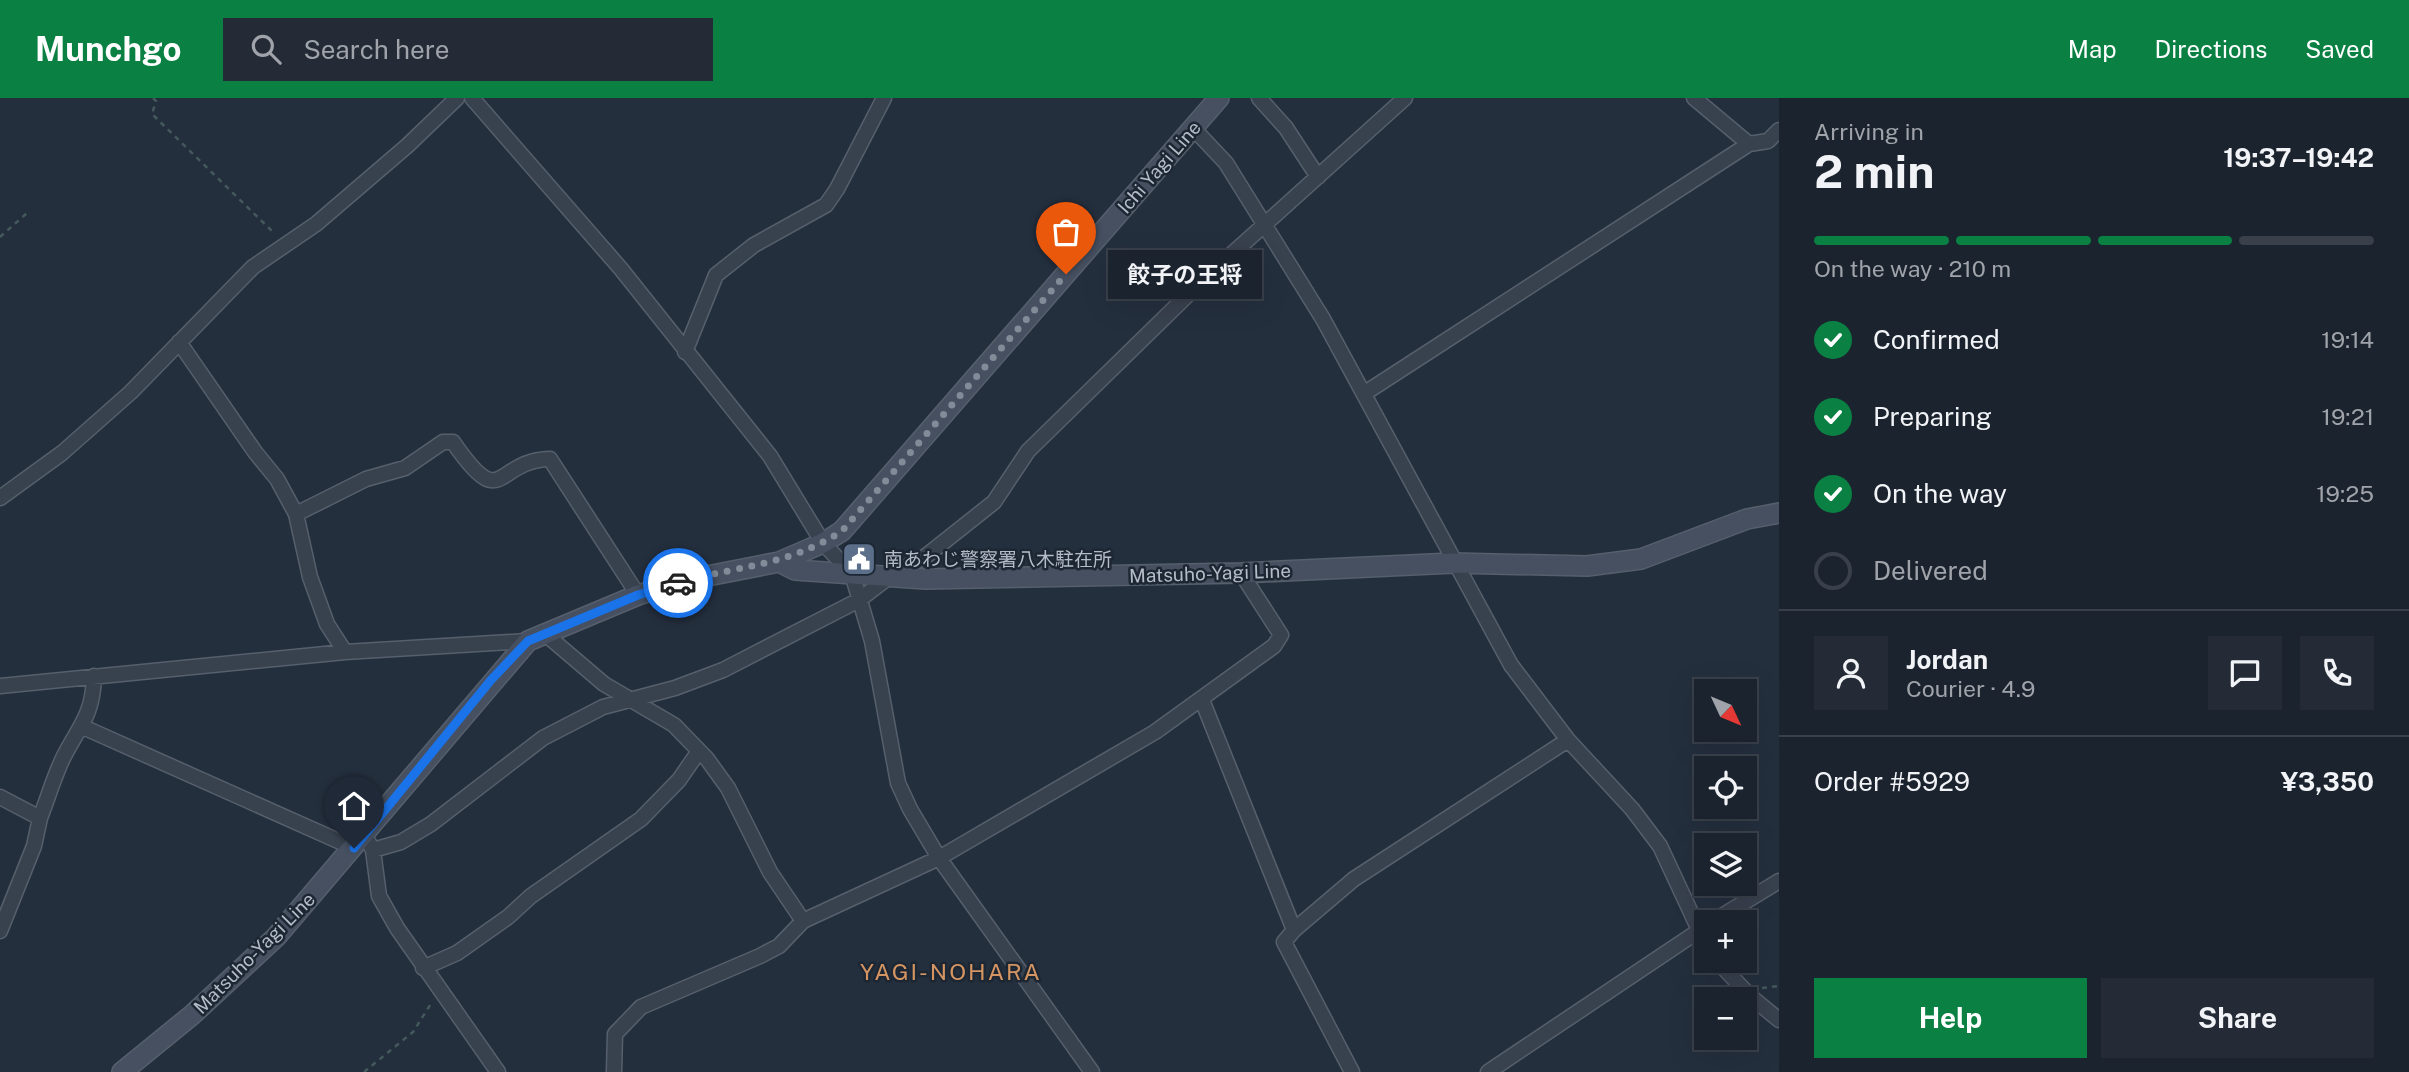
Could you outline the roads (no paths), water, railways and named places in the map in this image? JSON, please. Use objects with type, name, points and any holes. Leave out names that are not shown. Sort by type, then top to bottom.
[{"type":"main road","name":"Ichi Yagi Line","points":[[779,562],[823,543],[842,531],[1219,98]]},
{"type":"main road","name":"Matsuho-Yagi Line","points":[[121,1072],[234,978],[364,845],[491,680],[535,637],[638,595],[692,579],[779,562],[795,570],[925,579],[1241,573],[1453,563],[1587,566],[1642,559],[1747,519],[1779,513]]},
{"type":"street","points":[[0,498],[93,426],[253,267],[349,196],[457,98]]},
{"type":"street","points":[[472,98],[621,270],[770,456],[823,543],[852,574],[872,641],[898,783],[939,858],[1092,1072]]},
{"type":"street","points":[[685,352],[716,275],[754,245],[826,205],[884,98]]},
{"type":"street","points":[[1259,98],[1286,128],[1318,177]]},
{"type":"street","points":[[83,727],[364,845],[401,842],[431,824],[543,738],[603,707],[723,670],[859,600],[889,577],[926,556],[994,502],[1028,451],[1203,279],[1405,98]]},
{"type":"street","points":[[1694,98],[1749,144]]},
{"type":"street","points":[[1193,128],[1226,163],[1365,393],[1453,563],[1511,665],[1568,740],[1632,809],[1660,846],[1694,913]]},
{"type":"street","points":[[1365,393],[1749,144],[1768,141],[1779,130]]},
{"type":"street","points":[[179,342],[255,452],[277,479],[296,514],[310,577],[327,624],[345,652]]},
{"type":"street","points":[[296,514],[366,479],[405,468],[443,442],[453,442],[474,472],[483,479],[495,480],[541,459],[550,459],[638,595]]},
{"type":"street","points":[[614,1072],[615,1034],[641,1007],[760,956],[779,946],[803,921],[939,858],[1155,732],[1274,646],[1281,635],[1241,573]]},
{"type":"street","points":[[0,686],[345,652],[535,637],[604,684],[634,699],[674,725],[699,751],[728,788],[770,872],[803,921]]},
{"type":"street","points":[[0,931],[34,845],[40,818],[64,756],[83,727],[94,691],[94,676]]},
{"type":"street","points":[[1202,700],[1294,930]]},
{"type":"street","points":[[1352,1072],[1284,942],[1294,930],[1354,879],[1568,740]]},
{"type":"street","points":[[423,968],[457,953],[508,917],[530,896],[641,819],[679,780],[699,751]]},
{"type":"street","points":[[0,797],[40,818]]},
{"type":"street","points":[[364,845],[379,896],[423,968],[498,1072]]},
{"type":"street","points":[[1732,910],[1779,881]]},
{"type":"street","points":[[1488,1072],[1694,934]]},
{"type":"street","points":[[1728,973],[1750,996],[1779,1020]]},
{"type":"place","name":"餃子の王将","points":[[1066,274]]},
{"type":"place","name":"南あわじ警察署八木駐在所","points":[[859,559]]},
{"type":"district","name":"YAGI-NOHARA","points":[[951,972]]}]
